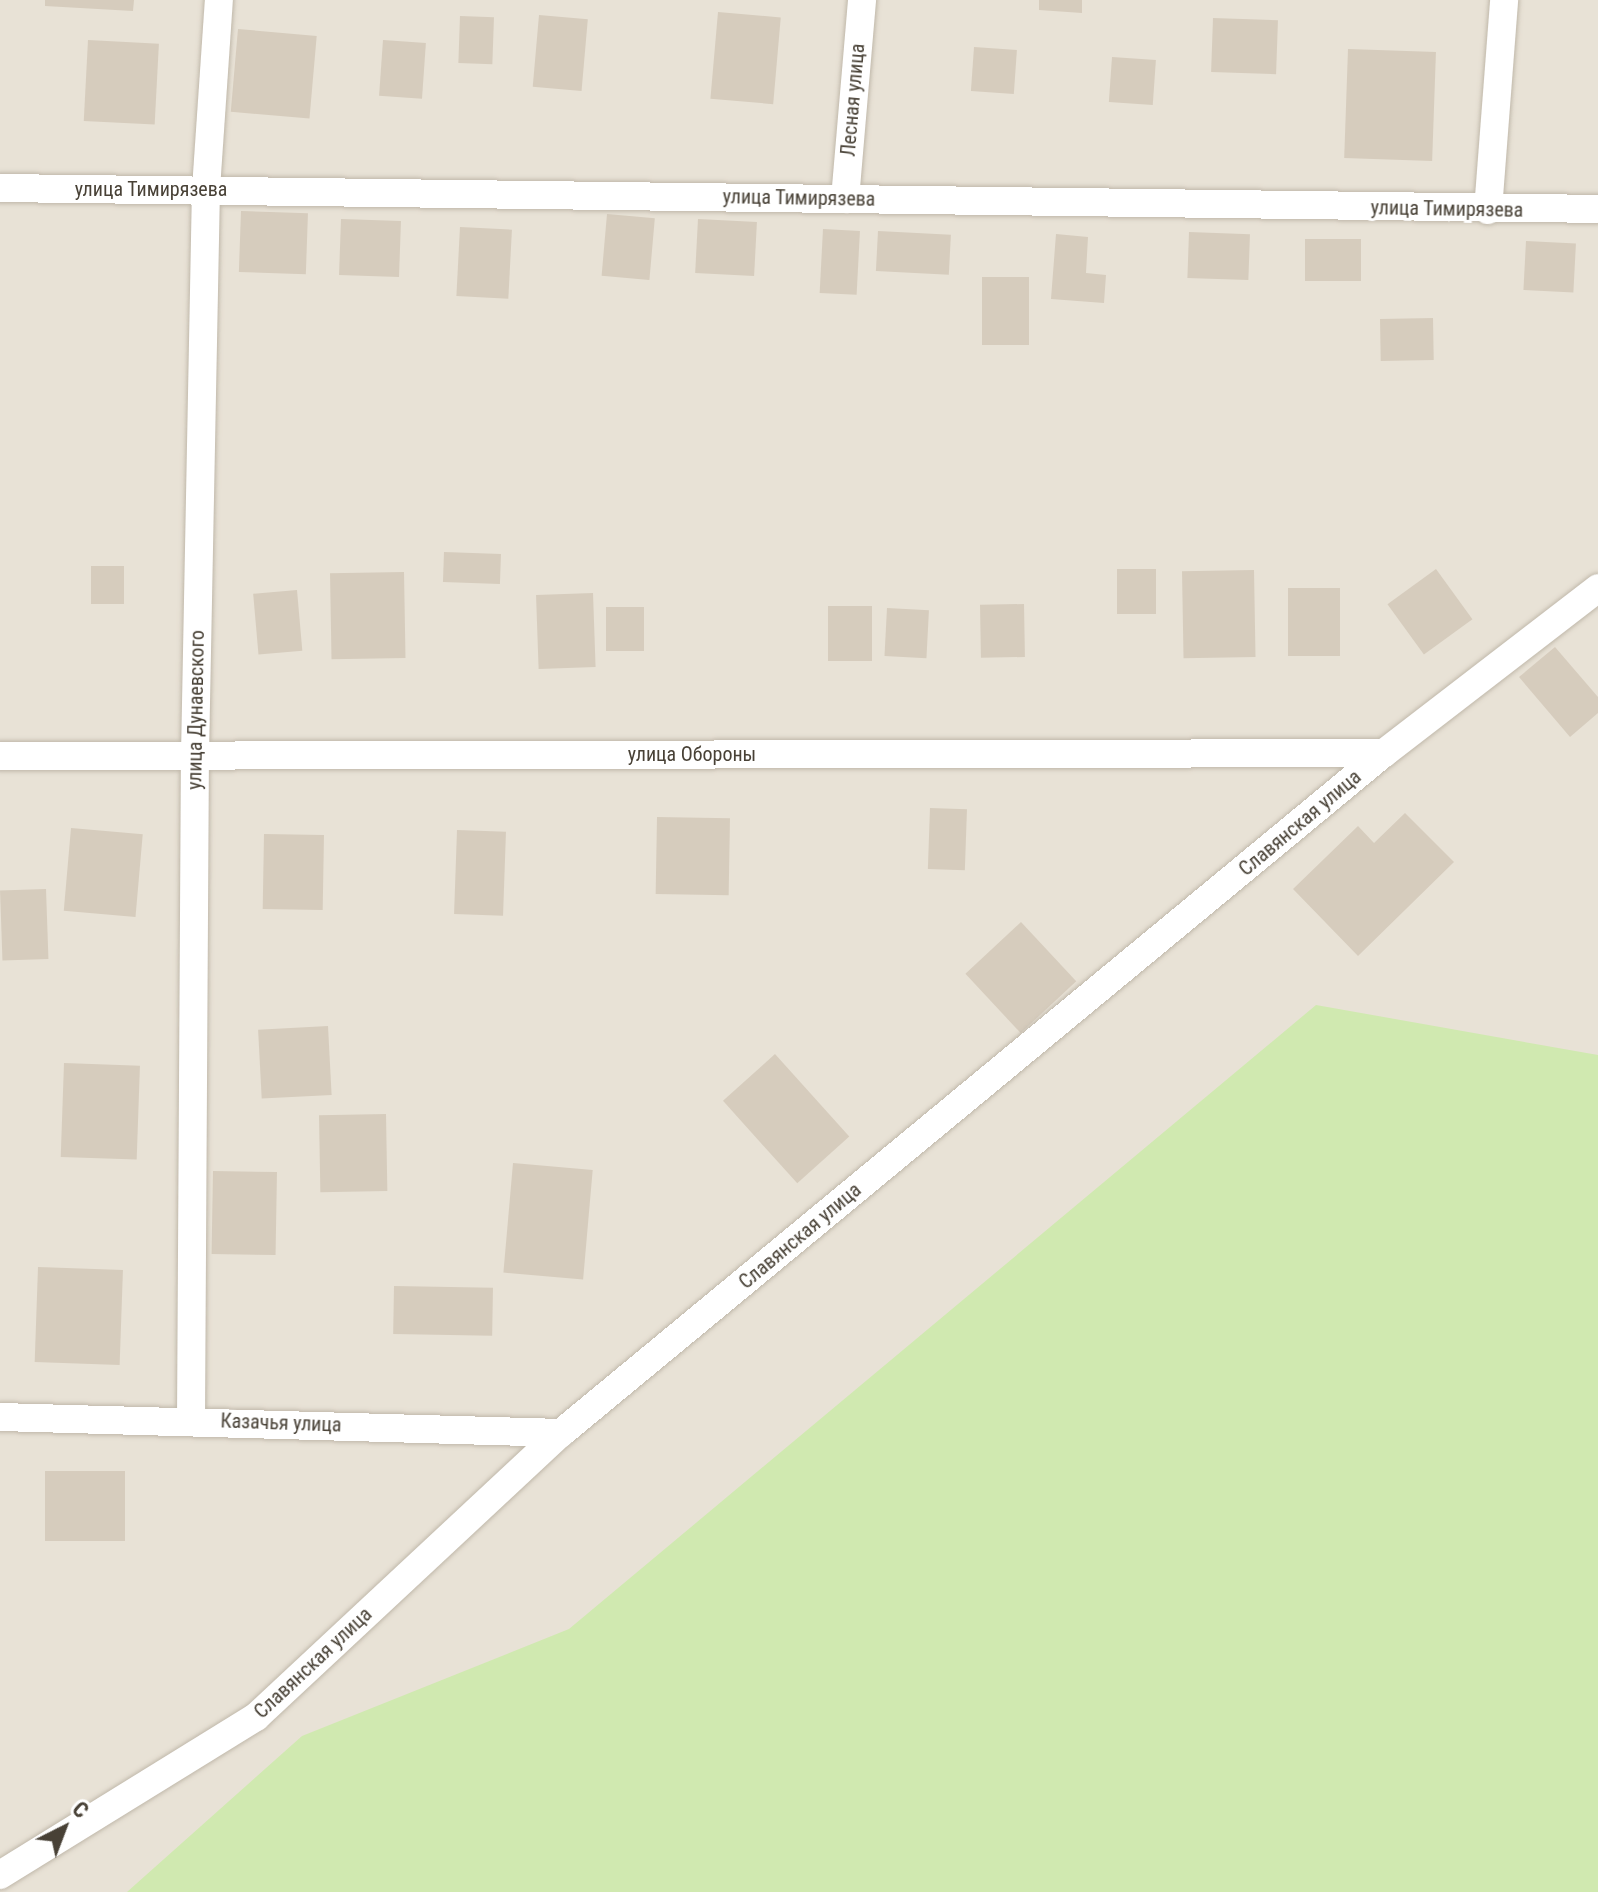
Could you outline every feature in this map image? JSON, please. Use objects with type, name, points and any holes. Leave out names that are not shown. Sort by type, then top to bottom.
[{"type":"street","name":"улица Дунаевского","points":[[191,1420],[195,755],[206,189],[219,0]]},
{"type":"street","name":"Лесная улица","points":[[845,199],[862,0]]},
{"type":"street","points":[[1488,210],[1504,0]]},
{"type":"street","name":"улица Тимирязева","points":[[0,188],[1488,210],[1598,209]]},
{"type":"street","name":"Славянская улица","points":[[0,1875],[256,1717],[561,1433],[1384,753],[1598,588]]},
{"type":"street","name":"улица Обороны","points":[[0,756],[1384,753]]},
{"type":"street","name":"Казачья улица","points":[[0,1417],[191,1420],[561,1433]]},
{"type":"shaded area","points":[[0,0],[1598,0],[1598,1189],[808,1892],[0,1892]]},
{"type":"green space","points":[[1316,1005],[1598,1055],[1598,1892],[127,1892],[302,1736],[569,1629]]},
{"type":"building","points":[[45,0],[134,0],[133,11],[45,6]]},
{"type":"building","points":[[1039,0],[1082,0],[1082,13],[1039,10]]},
{"type":"building","points":[[718,12],[781,17],[773,104],[710,99]]},
{"type":"building","points":[[539,15],[588,19],[582,91],[533,87]]},
{"type":"building","points":[[460,16],[494,17],[492,64],[458,63]]},
{"type":"building","points":[[1213,18],[1278,20],[1276,74],[1211,72]]},
{"type":"building","points":[[238,29],[317,36],[309,119],[231,112]]},
{"type":"building","points":[[88,40],[159,44],[155,125],[84,121]]},
{"type":"building","points":[[383,40],[426,43],[422,99],[379,96]]},
{"type":"building","points":[[974,47],[1017,50],[1014,94],[971,91]]},
{"type":"building","points":[[1348,49],[1436,52],[1432,161],[1344,158]]},
{"type":"building","points":[[1112,57],[1156,60],[1153,105],[1109,102]]},
{"type":"building","points":[[241,211],[308,213],[306,274],[239,272]]},
{"type":"building","points":[[607,214],[655,218],[649,280],[602,276]]},
{"type":"building","points":[[341,219],[401,221],[399,277],[339,275]]},
{"type":"building","points":[[698,219],[757,222],[754,276],[695,273]]},
{"type":"building","points":[[460,227],[512,230],[508,299],[456,296]]},
{"type":"building","points":[[823,229],[860,231],[857,295],[820,293]]},
{"type":"building","points":[[878,231],[951,235],[949,275],[876,271]]},
{"type":"building","points":[[1189,232],[1250,234],[1248,280],[1187,278]]},
{"type":"building","points":[[1056,234],[1088,237],[1086,273],[1106,275],[1104,303],[1051,299]]},
{"type":"building","points":[[1305,239],[1361,239],[1361,281],[1305,281]]},
{"type":"building","points":[[1526,241],[1576,244],[1573,293],[1523,290]]},
{"type":"building","points":[[982,277],[1029,277],[1029,345],[982,345]]},
{"type":"building","points":[[1433,318],[1434,360],[1381,361],[1380,319]]},
{"type":"building","points":[[444,552],[501,554],[500,584],[443,582]]},
{"type":"building","points":[[91,566],[124,566],[124,604],[91,604]]},
{"type":"building","points":[[1117,569],[1156,569],[1156,614],[1117,614]]},
{"type":"building","points":[[1436,569],[1472,619],[1424,654],[1387,604]]},
{"type":"building","points":[[1254,570],[1256,657],[1184,658],[1182,571]]},
{"type":"building","points":[[404,572],[406,658],[332,659],[330,573]]},
{"type":"building","points":[[1288,588],[1340,588],[1340,656],[1288,656]]},
{"type":"building","points":[[297,590],[302,651],[258,655],[253,594]]},
{"type":"building","points":[[593,593],[596,667],[539,669],[536,595]]},
{"type":"building","points":[[1024,604],[1025,657],[981,658],[980,605]]},
{"type":"building","points":[[828,606],[872,606],[872,661],[828,661]]},
{"type":"building","points":[[606,607],[644,607],[644,651],[606,651]]},
{"type":"building","points":[[887,608],[929,610],[926,658],[884,656]]},
{"type":"building","points":[[1555,647],[1598,697],[1598,713],[1570,737],[1519,677]]},
{"type":"building","points":[[930,808],[967,809],[965,870],[928,869]]},
{"type":"building","points":[[1405,813],[1454,862],[1358,956],[1293,889],[1358,826],[1374,843]]},
{"type":"building","points":[[657,817],[730,818],[729,895],[656,894]]},
{"type":"building","points":[[71,828],[143,834],[135,917],[64,911]]},
{"type":"building","points":[[457,830],[506,832],[503,916],[454,914]]},
{"type":"building","points":[[264,834],[324,835],[323,910],[263,909]]},
{"type":"building","points":[[46,889],[48,959],[2,961],[0,891]]},
{"type":"building","points":[[1021,922],[1076,981],[1021,1033],[965,974]]},
{"type":"building","points":[[328,1026],[332,1095],[262,1099],[258,1030]]},
{"type":"building","points":[[775,1054],[849,1136],[797,1183],[723,1101]]},
{"type":"building","points":[[64,1063],[140,1066],[137,1160],[61,1157]]},
{"type":"building","points":[[386,1114],[387,1191],[320,1192],[319,1115]]},
{"type":"building","points":[[513,1163],[593,1170],[583,1280],[503,1273]]},
{"type":"building","points":[[213,1171],[277,1172],[276,1255],[212,1254]]},
{"type":"building","points":[[38,1267],[123,1270],[120,1365],[35,1362]]},
{"type":"building","points":[[394,1286],[493,1288],[492,1336],[393,1334]]},
{"type":"building","points":[[45,1471],[125,1471],[125,1541],[45,1541]]}]
